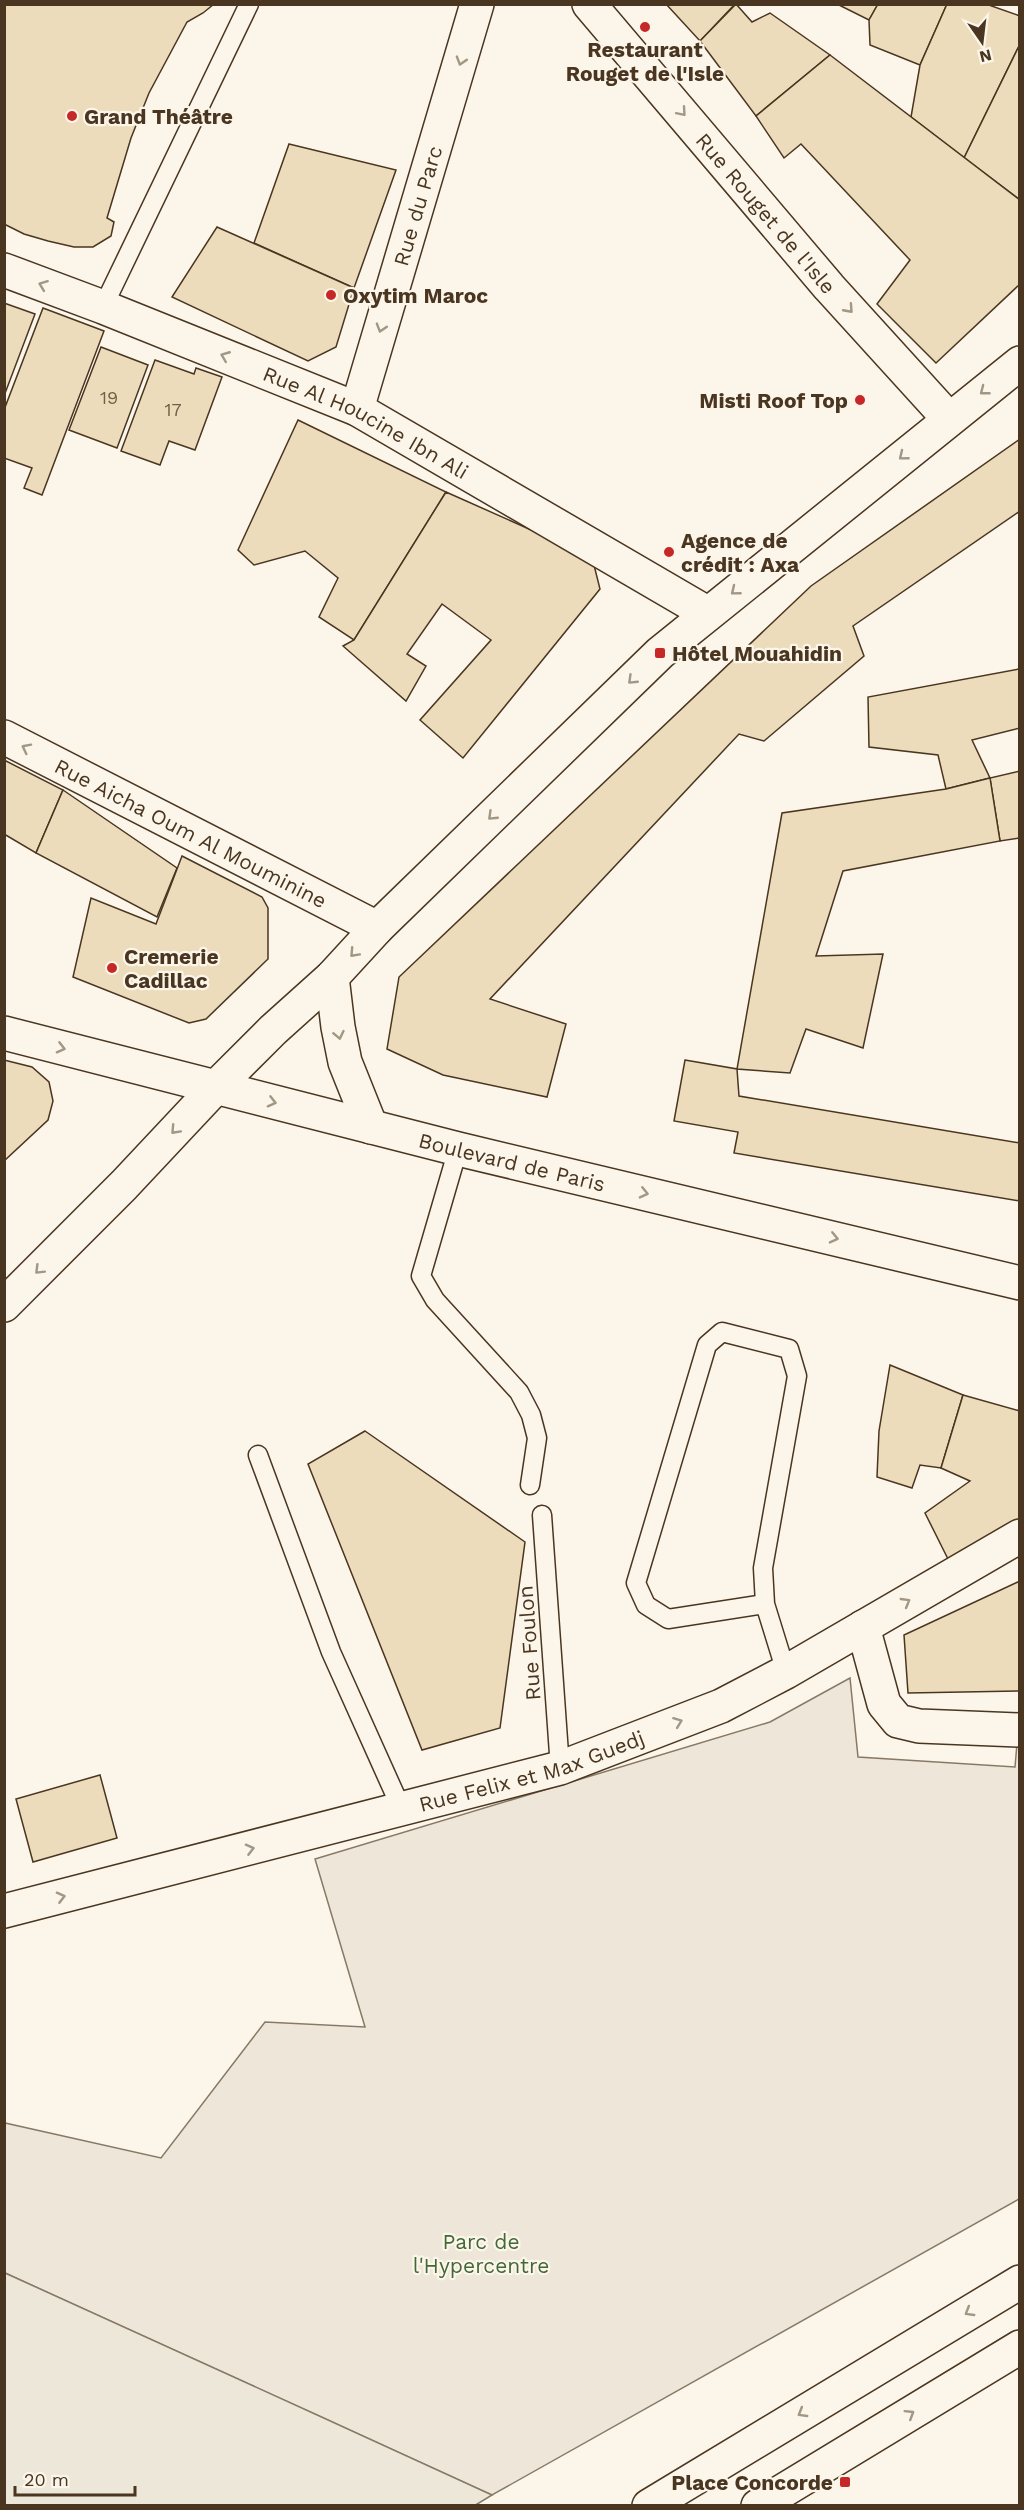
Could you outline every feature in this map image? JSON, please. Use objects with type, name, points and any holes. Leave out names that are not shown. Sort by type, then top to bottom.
[{"type":"street","name":"Rue du Parc","points":[[357,409],[477,4]]},
{"type":"street","name":"Rue Rouget de l'Isle","points":[[588,4],[829,287],[949,419]]},
{"type":"street","name":"Rue Al Houcine Ibn Ali","points":[[4,270],[103,307],[357,409],[707,613]]},
{"type":"street","points":[[4,1305],[124,1185],[273,1030],[332,977],[377,928],[660,653],[1020,363]]},
{"type":"street","name":"Rue Aicha Oum Al Mouminine","points":[[4,737],[377,928]]},
{"type":"street","points":[[332,977],[345,1062],[371,1126]]},
{"type":"street","name":"Boulevard de Paris","points":[[4,1033],[459,1149],[1020,1283]]},
{"type":"street","name":"Rue Felix et Max Guedj","points":[[4,1911],[560,1768],[722,1706],[786,1672],[1020,1536]]},
{"type":"street","points":[[863,1627],[884,1704],[898,1721],[919,1726],[1020,1731]]},
{"type":"street","points":[[650,2505],[1020,2282]]},
{"type":"street","points":[[758,2505],[1020,2347]]},
{"type":"lane","points":[[103,307],[249,4]]},
{"type":"lane","points":[[459,1149],[421,1276],[435,1300],[519,1392],[531,1415],[537,1438],[530,1485]]},
{"type":"lane","points":[[765,1604],[668,1619],[646,1605],[636,1583],[707,1345],[722,1332],[789,1349],[797,1376],[763,1568],[765,1604],[786,1672]]},
{"type":"lane","points":[[258,1455],[332,1652],[402,1810]]},
{"type":"lane","name":"Rue Foulon","points":[[542,1515],[560,1768]]},
{"type":"green space","name":"Parc de l'Hypercentre","points":[[850,1678],[858,1757],[1015,1767],[1019,1720],[1019,2199],[492,2495],[5,2273],[5,2123],[161,2158],[265,2022],[365,2027],[315,1859],[770,1722]]},
{"type":"shaded area","points":[[5,2273],[492,2495],[474,2506],[5,2505]]},
{"type":"building","name":"Grand Théâtre","points":[[4,4],[214,4],[187,22],[149,93],[131,138],[107,218],[114,222],[111,236],[93,247],[74,247],[48,241],[24,234],[4,224]]},
{"type":"building","points":[[666,4],[735,4],[700,41]]},
{"type":"building","points":[[736,4],[752,22],[770,13],[830,55],[756,116],[700,41]]},
{"type":"building","points":[[837,4],[878,4],[869,20]]},
{"type":"building","points":[[878,4],[947,4],[920,65],[870,45],[869,20]]},
{"type":"building","points":[[947,4],[986,4],[1020,16],[1020,44],[964,158],[911,117],[920,65]]},
{"type":"building","points":[[1020,44],[1020,200],[964,158]]},
{"type":"building","points":[[830,55],[1020,200],[1020,284],[936,363],[877,304],[910,260],[801,144],[784,158],[756,116]]},
{"type":"building","points":[[289,144],[396,170],[354,288],[254,243]]},
{"type":"building","points":[[217,227],[354,288],[336,347],[308,361],[172,297]]},
{"type":"building","points":[[4,303],[35,314],[4,396]]},
{"type":"building","points":[[43,308],[104,331],[42,495],[24,488],[32,468],[4,458],[4,410]]},
{"type":"building","points":[[101,347],[148,365],[117,448],[69,430]]},
{"type":"building","points":[[155,360],[194,374],[196,368],[222,377],[195,450],[169,441],[160,465],[121,451]]},
{"type":"building","points":[[298,420],[446,492],[354,640],[319,617],[338,578],[305,551],[254,565],[238,550]]},
{"type":"building","points":[[1020,439],[1020,511],[853,626],[864,656],[764,741],[739,734],[490,999],[566,1024],[547,1097],[443,1075],[387,1049],[399,977],[811,586]]},
{"type":"building","points":[[446,492],[592,557],[600,589],[463,758],[420,720],[491,640],[442,604],[407,654],[426,666],[406,701],[343,646],[354,640]]},
{"type":"building","points":[[1019,669],[1020,728],[972,740],[990,778],[946,789],[938,755],[869,747],[868,697]]},
{"type":"building","points":[[4,760],[63,790],[36,853],[4,834]]},
{"type":"building","points":[[1020,771],[1020,838],[1000,841],[990,778]]},
{"type":"building","points":[[990,778],[1000,841],[843,871],[816,956],[883,954],[863,1048],[806,1029],[790,1073],[737,1069],[782,813],[946,789]]},
{"type":"building","points":[[63,790],[177,868],[157,917],[36,853]]},
{"type":"building","points":[[182,856],[262,897],[268,908],[268,959],[206,1019],[189,1023],[73,977],[91,898],[156,924]]},
{"type":"building","points":[[4,1060],[32,1067],[49,1082],[53,1101],[48,1120],[4,1161]]},
{"type":"building","points":[[685,1060],[737,1069],[739,1096],[1020,1143],[1020,1201],[734,1153],[738,1132],[674,1121]]},
{"type":"building","points":[[890,1365],[963,1395],[941,1468],[920,1465],[912,1488],[877,1477],[879,1431]]},
{"type":"building","points":[[963,1395],[1020,1411],[1020,1523],[950,1563],[925,1513],[970,1481],[941,1468]]},
{"type":"building","points":[[365,1431],[525,1542],[500,1728],[422,1750],[308,1464]]},
{"type":"building","points":[[1020,1581],[1020,1691],[908,1693],[904,1635]]},
{"type":"building","points":[[100,1775],[117,1838],[33,1862],[16,1799]]},
{"type":"place","name":"Restaurant Rouget de l'Isle","points":[[645,27]]},
{"type":"place","name":"Grand Théâtre","points":[[72,116]]},
{"type":"place","name":"Oxytim Maroc","points":[[331,295]]},
{"type":"place","name":"Misti Roof Top","points":[[860,400]]},
{"type":"place","name":"Agence de crédit : Axa","points":[[669,552]]},
{"type":"place","name":"Hôtel Mouahidin","points":[[660,653]]},
{"type":"place","name":"Cremerie Cadillac","points":[[112,968]]},
{"type":"place","name":"Place Concorde","points":[[845,2482]]}]
